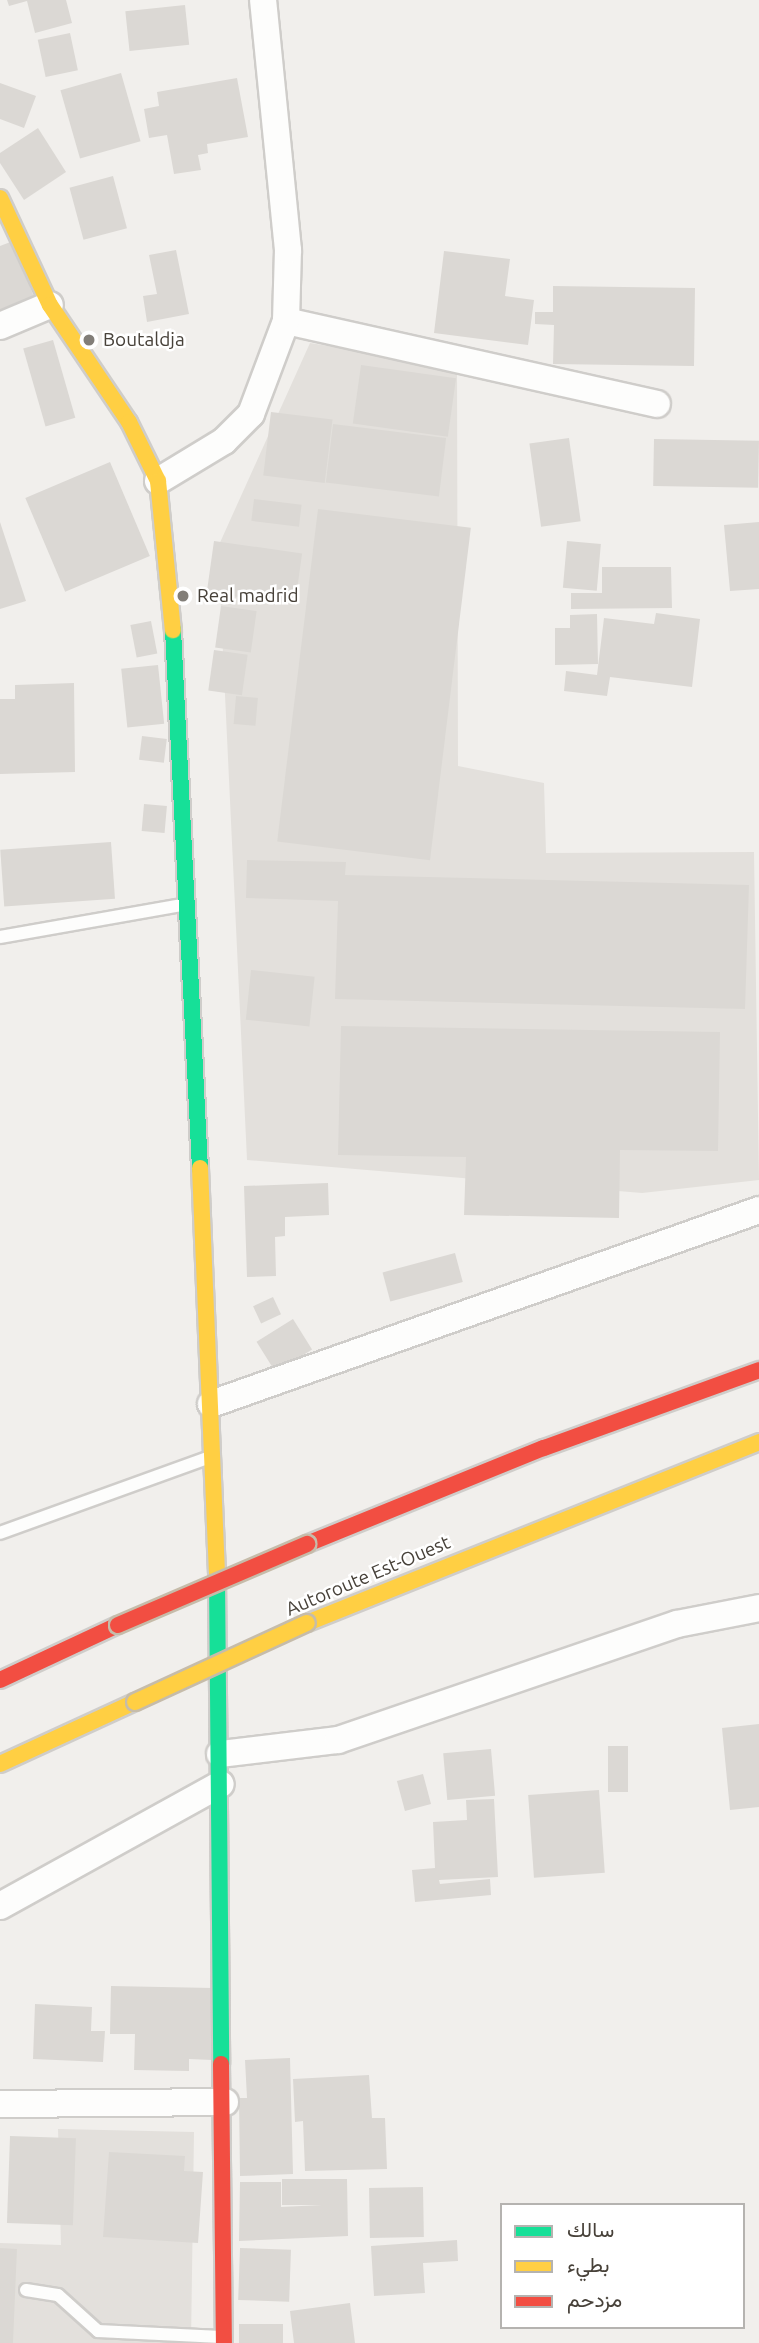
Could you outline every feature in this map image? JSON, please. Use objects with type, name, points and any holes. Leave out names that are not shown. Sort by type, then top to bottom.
[{"type":"main road","points":[[0,198],[50,305],[129,422],[158,481],[170,567],[214,1455],[225,2102],[224,2340]]},
{"type":"main road","points":[[0,1680],[118,1625],[307,1544],[544,1448],[759,1370]]},
{"type":"main road","name":"Autoroute Est-Ouest","points":[[0,1764],[307,1623],[759,1442]]},
{"type":"street","points":[[158,481],[224,441],[251,414],[286,320],[288,250],[263,0]]},
{"type":"street","points":[[0,326],[50,305]]},
{"type":"street","points":[[286,320],[657,404]]},
{"type":"street","points":[[211,1404],[759,1210]]},
{"type":"street","points":[[220,1754],[338,1740],[677,1624],[759,1608]]},
{"type":"street","points":[[0,1906],[221,1784]]},
{"type":"street","points":[[0,2104],[225,2102]]},
{"type":"lane","points":[[0,937],[187,905]]},
{"type":"lane","points":[[0,1533],[214,1455]]},
{"type":"lane","points":[[26,2290],[58,2295],[98,2331],[224,2340]]},
{"type":"shaded area","points":[[310,343],[457,367],[458,766],[544,783],[546,853],[754,852],[759,1180],[642,1193],[247,1160],[218,547]]},
{"type":"shaded area","points":[[58,2129],[194,2132],[191,2343],[0,2343],[0,2243],[61,2245]]},
{"type":"building","points":[[7,0],[66,0],[72,23],[35,33],[27,1],[9,6]]},
{"type":"building","points":[[185,5],[189,45],[130,51],[125,11]]},
{"type":"building","points":[[70,33],[78,70],[46,77],[38,40]]},
{"type":"building","points":[[121,73],[141,141],[80,159],[60,90]]},
{"type":"building","points":[[237,78],[248,137],[207,144],[208,153],[198,155],[201,170],[174,174],[167,135],[149,138],[144,109],[159,106],[157,92]]},
{"type":"building","points":[[0,83],[36,96],[24,128],[0,119]]},
{"type":"building","points":[[38,128],[66,172],[24,200],[0,163],[0,153]]},
{"type":"building","points":[[113,176],[127,228],[84,240],[70,188]]},
{"type":"building","points":[[13,241],[38,308],[0,322],[0,246]]},
{"type":"building","points":[[176,250],[189,314],[147,322],[143,296],[157,294],[149,255]]},
{"type":"building","points":[[444,251],[510,259],[505,296],[534,300],[528,345],[434,333]]},
{"type":"building","points":[[553,286],[695,288],[694,366],[553,364],[554,325],[535,324],[535,312],[553,312]]},
{"type":"building","points":[[53,340],[75,418],[46,426],[23,349]]},
{"type":"building","points":[[361,365],[456,378],[448,437],[353,423]]},
{"type":"building","points":[[271,412],[333,420],[325,483],[263,476]]},
{"type":"building","points":[[333,424],[446,438],[439,496],[326,483]]},
{"type":"building","points":[[569,438],[581,521],[541,527],[529,444]]},
{"type":"building","points":[[654,439],[759,441],[758,488],[653,486]]},
{"type":"building","points":[[110,462],[150,556],[65,592],[25,498]]},
{"type":"building","points":[[254,499],[302,505],[299,527],[251,521]]},
{"type":"building","points":[[318,509],[471,528],[430,860],[277,842]]},
{"type":"building","points":[[0,522],[26,601],[0,609]]},
{"type":"building","points":[[759,522],[759,589],[730,591],[724,525]]},
{"type":"building","points":[[214,541],[302,553],[295,605],[207,592]]},
{"type":"building","points":[[567,541],[601,544],[597,591],[563,588]]},
{"type":"building","points":[[602,567],[671,567],[672,608],[571,609],[571,593],[602,593]]},
{"type":"building","points":[[221,606],[257,611],[251,653],[215,648]]},
{"type":"building","points":[[656,613],[700,619],[692,687],[610,677],[607,696],[564,691],[566,671],[597,675],[604,618],[654,624]]},
{"type":"building","points":[[597,614],[598,664],[555,665],[555,628],[570,628],[570,615]]},
{"type":"building","points":[[151,621],[157,653],[137,657],[130,625]]},
{"type":"building","points":[[214,650],[248,655],[242,695],[208,691]]},
{"type":"building","points":[[158,665],[164,724],[127,728],[121,669]]},
{"type":"building","points":[[74,683],[75,772],[0,774],[0,699],[15,699],[15,685]]},
{"type":"building","points":[[236,696],[258,698],[255,726],[234,724]]},
{"type":"building","points":[[142,736],[167,739],[164,763],[139,760]]},
{"type":"building","points":[[144,804],[167,806],[165,833],[142,831]]},
{"type":"building","points":[[111,842],[115,899],[4,907],[0,850]]},
{"type":"building","points":[[247,860],[346,862],[345,875],[749,885],[745,1009],[335,999],[338,901],[246,898]]},
{"type":"building","points":[[251,970],[315,977],[309,1026],[246,1020]]},
{"type":"building","points":[[341,1026],[720,1032],[718,1151],[620,1150],[619,1218],[464,1215],[466,1157],[338,1155]]},
{"type":"building","points":[[328,1183],[329,1215],[285,1217],[285,1236],[275,1237],[276,1276],[247,1277],[244,1186]]},
{"type":"building","points":[[455,1253],[463,1282],[390,1301],[383,1272]]},
{"type":"building","points":[[273,1297],[281,1314],[261,1324],[253,1306]]},
{"type":"building","points":[[293,1319],[312,1350],[276,1372],[257,1342]]},
{"type":"building","points":[[759,1724],[759,1807],[730,1810],[722,1728]]},
{"type":"building","points":[[608,1746],[628,1746],[628,1792],[608,1792]]},
{"type":"building","points":[[491,1749],[495,1796],[447,1800],[443,1753]]},
{"type":"building","points":[[423,1774],[431,1804],[405,1811],[397,1781]]},
{"type":"building","points":[[599,1790],[605,1873],[534,1878],[528,1795]]},
{"type":"building","points":[[494,1799],[498,1877],[439,1880],[440,1884],[490,1879],[491,1895],[415,1902],[412,1870],[435,1868],[433,1822],[467,1820],[466,1800]]},
{"type":"building","points":[[111,1986],[213,1988],[212,2060],[189,2059],[189,2071],[134,2070],[135,2034],[110,2034]]},
{"type":"building","points":[[35,2004],[92,2007],[91,2031],[105,2031],[103,2062],[33,2059]]},
{"type":"building","points":[[290,2058],[293,2174],[240,2176],[239,2098],[247,2098],[245,2060]]},
{"type":"building","points":[[369,2075],[372,2118],[385,2118],[387,2169],[305,2171],[303,2121],[295,2122],[293,2079]]},
{"type":"building","points":[[10,2136],[76,2138],[73,2225],[7,2223]]},
{"type":"building","points":[[109,2152],[185,2156],[184,2171],[203,2172],[198,2243],[103,2237]]},
{"type":"building","points":[[282,2179],[347,2179],[348,2236],[239,2241],[240,2182],[281,2182],[281,2207],[322,2205],[282,2205]]},
{"type":"building","points":[[423,2187],[424,2237],[370,2238],[369,2188]]},
{"type":"building","points":[[457,2240],[458,2261],[423,2263],[425,2293],[374,2296],[371,2246]]},
{"type":"building","points":[[0,2248],[17,2249],[13,2343],[0,2343]]},
{"type":"building","points":[[240,2248],[291,2250],[289,2302],[238,2300]]},
{"type":"building","points":[[350,2303],[355,2343],[294,2343],[290,2311]]},
{"type":"building","points":[[239,2324],[283,2324],[283,2343],[239,2343]]},
{"type":"traffic: fast","points":[[173,630],[200,1168]]},
{"type":"traffic: fast","points":[[217,1578],[221,2064]]},
{"type":"traffic: slow","points":[[0,198],[50,305],[129,422],[158,481],[173,630]]},
{"type":"traffic: slow","points":[[200,1168],[217,1578]]},
{"type":"traffic: slow","points":[[307,1623],[759,1442]]},
{"type":"traffic: slow","points":[[135,1702],[307,1623]]},
{"type":"traffic: slow","points":[[0,1764],[135,1702]]},
{"type":"traffic: jam","points":[[307,1544],[544,1448],[759,1370]]},
{"type":"traffic: jam","points":[[118,1625],[307,1544]]},
{"type":"traffic: jam","points":[[0,1680],[118,1625]]},
{"type":"traffic: jam","points":[[221,2064],[224,2343]]},
{"type":"place","name":"Boutaldja","points":[[89,340]]},
{"type":"place","name":"Real madrid","points":[[183,596]]}]
